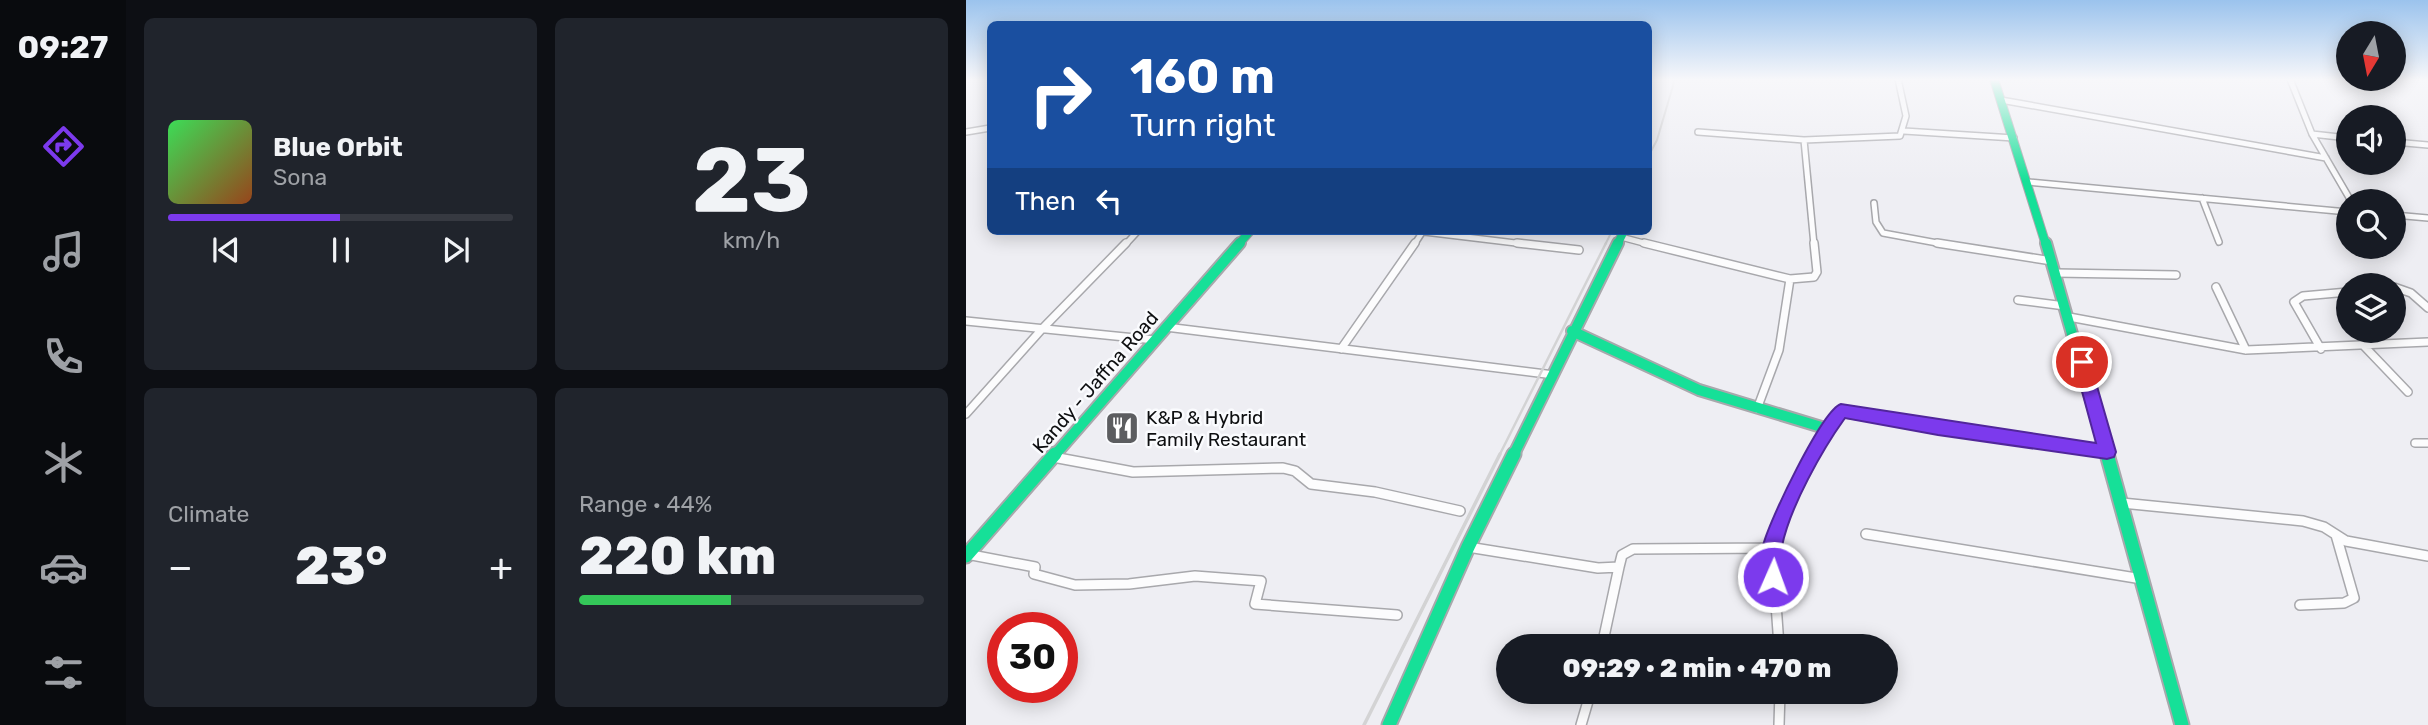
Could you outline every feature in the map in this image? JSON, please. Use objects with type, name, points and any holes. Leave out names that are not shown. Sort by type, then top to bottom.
[{"type":"main road","points":[[2005,113],[2067,311],[2182,725]]},
{"type":"main road","name":"Kandy - Jaffna Road","points":[[967,554],[1246,235]]},
{"type":"main road","points":[[1389,725],[1468,547],[1555,375],[1572,331],[1592,300],[1622,235]]},
{"type":"main road","points":[[1572,331],[1699,390],[1757,410],[1828,429],[1841,411],[2107,452]]},
{"type":"street","points":[[1698,132],[1804,140],[1889,138],[1904,131],[1905,113]]},
{"type":"street","points":[[2073,113],[2326,158]]},
{"type":"street","points":[[2304,113],[2312,134],[2344,189]]},
{"type":"street","points":[[966,132],[987,128]]},
{"type":"street","points":[[1904,131],[2014,138]]},
{"type":"street","points":[[2312,134],[2336,137]]},
{"type":"street","points":[[1626,235],[1790,279],[1808,279],[1816,272],[1804,140]]},
{"type":"street","points":[[2406,143],[2428,145]]},
{"type":"street","points":[[2028,182],[2336,211]]},
{"type":"street","points":[[2202,198],[2219,242]]},
{"type":"street","points":[[1874,203],[1876,225],[1879,231],[1888,235],[2052,261]]},
{"type":"street","points":[[2406,216],[2428,218]]},
{"type":"street","points":[[966,414],[1042,329],[1134,235]]},
{"type":"street","points":[[1341,349],[1420,235]]},
{"type":"street","points":[[1456,235],[1579,250]]},
{"type":"street","points":[[2056,273],[2176,275]]},
{"type":"street","points":[[1757,410],[1779,350],[1790,279]]},
{"type":"street","points":[[2216,288],[2246,350]]},
{"type":"street","points":[[2406,292],[2428,308]]},
{"type":"street","points":[[2321,349],[2294,302],[2303,296],[2336,293]]},
{"type":"street","points":[[2018,300],[2246,350],[2321,349],[2428,342]]},
{"type":"street","points":[[966,321],[1154,340]]},
{"type":"street","points":[[1166,327],[1555,375]]},
{"type":"street","points":[[2364,346],[2408,392]]},
{"type":"street","points":[[1778,634],[1772,548],[1783,516],[1828,429]]},
{"type":"street","points":[[2415,443],[2428,443]]},
{"type":"street","points":[[1052,456],[1133,472],[1283,468],[1295,471],[1311,484],[1375,492],[1460,511]]},
{"type":"street","points":[[2122,503],[2303,521],[2324,527],[2346,541],[2367,547],[2428,556]]},
{"type":"street","points":[[1866,534],[2143,579]]},
{"type":"street","points":[[2300,605],[2344,603],[2354,598],[2335,534]]},
{"type":"street","points":[[1468,547],[1598,568],[1619,568]]},
{"type":"street","points":[[1605,634],[1622,555],[1633,549],[1772,548]]},
{"type":"street","points":[[967,554],[1035,567],[1034,574],[1075,585],[1129,584],[1195,576],[1261,581],[1255,604],[1397,615]]},
{"type":"street","points":[[1581,725],[1587,704]]},
{"type":"street","points":[[1779,725],[1780,704]]},
{"type":"railway","points":[[1652,149],[1665,113]]},
{"type":"railway","points":[[1606,243],[1610,235]]},
{"type":"railway","points":[[1499,456],[1606,243]]},
{"type":"railway","points":[[1364,725],[1500,454]]},
{"type":"traffic: fast","points":[[2005,113],[2069,317],[2182,725]]},
{"type":"traffic: fast","points":[[966,556],[1247,235]]},
{"type":"traffic: fast","points":[[1389,725],[1468,547],[1622,235]]},
{"type":"traffic: fast","points":[[1572,331],[1699,390],[1828,429],[1841,411],[2107,452]]},
{"type":"place","name":"K&P & Hybrid Family Restaurant","points":[[1122,428]]},
{"type":"route","points":[[1773,577],[1772,548],[1783,516],[1807,467],[1841,411],[2107,452],[2082,362]]}]
